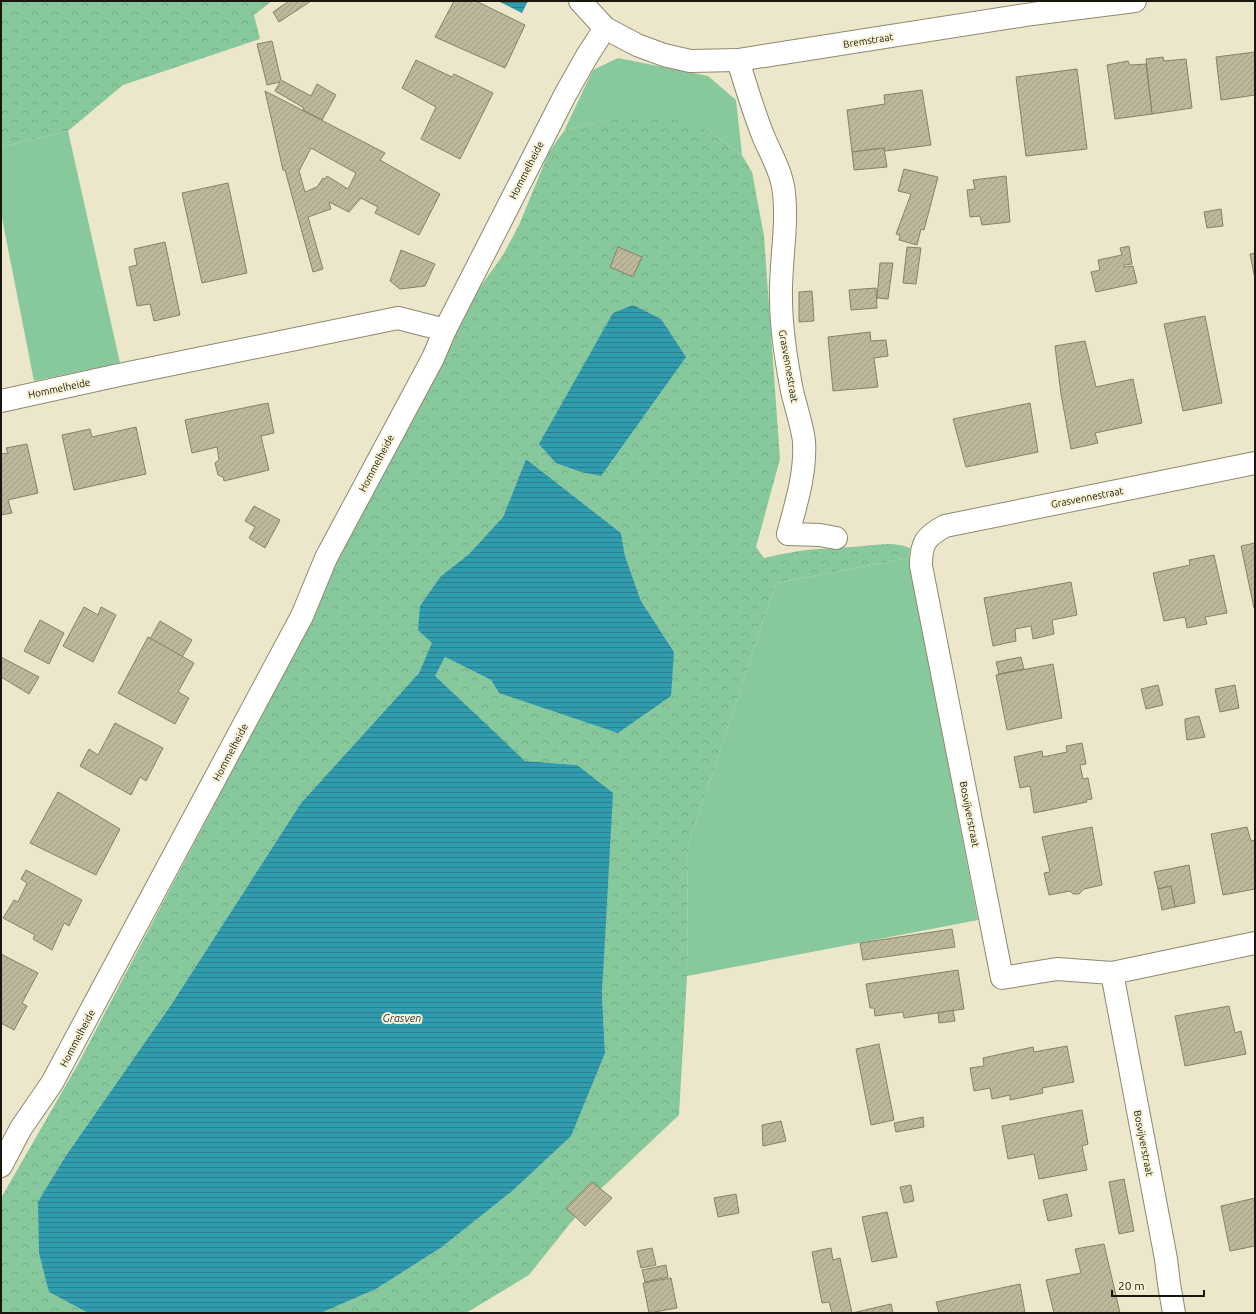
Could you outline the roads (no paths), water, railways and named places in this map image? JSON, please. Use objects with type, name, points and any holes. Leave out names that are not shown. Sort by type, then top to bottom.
[{"type":"street","points":[[580,1],[605,28]]},
{"type":"street","name":"Bremstraat","points":[[605,28],[637,45],[664,55],[690,61],[738,60],[1032,14],[1135,1]]},
{"type":"street","name":"Hommelheide","points":[[1,1166],[21,1128],[52,1083],[302,616],[326,558],[432,358],[564,95],[605,28]]},
{"type":"street","name":"Grasvennestraat","points":[[738,60],[754,112],[776,163],[783,185],[786,225],[780,297],[782,334],[787,365],[804,441],[803,466],[799,491],[788,534],[820,535],[836,538]]},
{"type":"street","name":"Hommelheide","points":[[1,401],[398,318],[445,330]]},
{"type":"street","name":"Grasvennestraat","points":[[924,542],[933,533],[945,526],[1255,464]]},
{"type":"street","name":"Bosvijverstraat","points":[[924,542],[921,553],[921,566],[1002,978],[1057,969],[1112,973],[1255,944]]},
{"type":"street","name":"Bosvijverstraat","points":[[1112,973],[1166,1259],[1174,1313]]},
{"type":"water","points":[[498,1],[528,1],[522,13]]},
{"type":"water","points":[[633,305],[661,319],[686,357],[601,476],[581,472],[556,463],[539,444],[613,313]]},
{"type":"water","name":"Grasven","points":[[526,459],[621,533],[625,556],[641,601],[674,652],[671,696],[618,733],[499,693],[491,680],[445,657],[435,676],[525,761],[577,765],[613,793],[602,994],[605,1053],[571,1136],[511,1192],[442,1247],[376,1289],[321,1313],[88,1313],[49,1292],[39,1253],[38,1202],[65,1157],[171,1005],[301,803],[419,673],[432,643],[418,630],[420,606],[441,576],[469,554],[503,517]]}]
